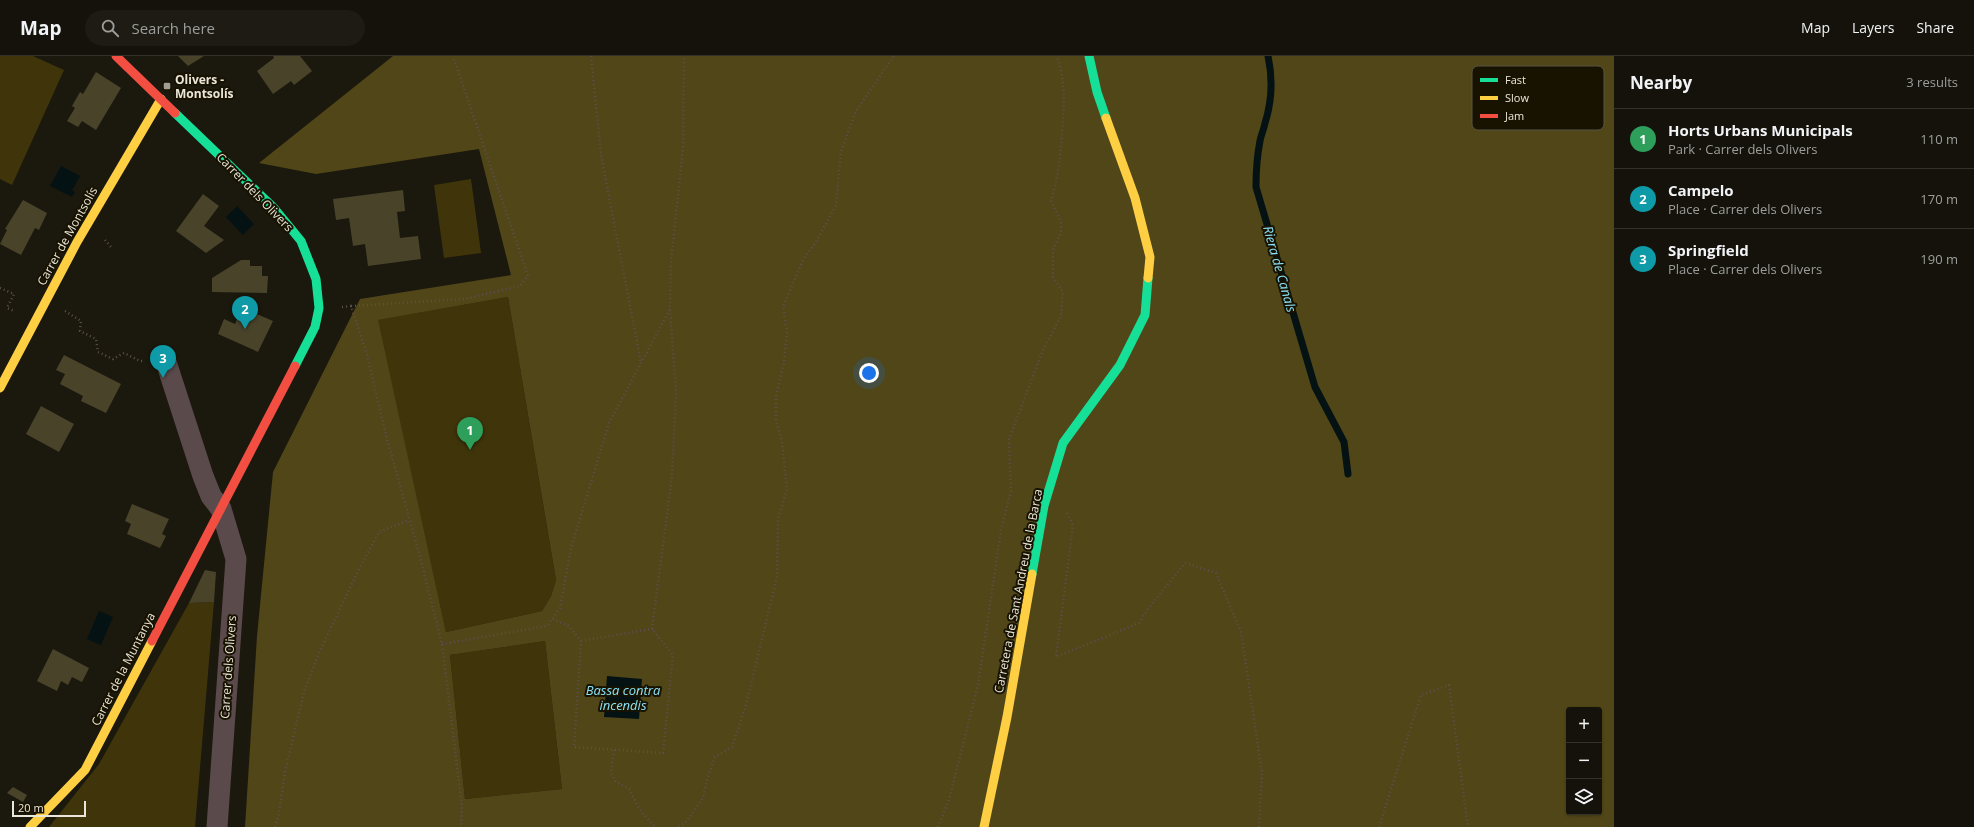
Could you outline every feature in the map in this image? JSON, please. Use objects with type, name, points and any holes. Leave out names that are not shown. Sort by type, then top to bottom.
[{"type":"street","name":"Carrer dels Olivers","points":[[116,56],[274,208],[301,241],[316,279],[319,308],[314,327],[221,509]]},
{"type":"street","name":"Carretera de Sant Andreu de la Barca","points":[[984,827],[1007,717],[1044,506],[1063,443],[1120,365],[1145,315],[1150,257],[1135,198],[1097,92],[1089,56]]},
{"type":"street","name":"Carrer de Montsolís","points":[[0,388],[38,314],[120,164],[161,99]]},
{"type":"street","name":"Carrer dels Olivers","points":[[166,362],[203,476],[211,496],[221,509],[236,559],[217,827]]},
{"type":"street","name":"Carrer de la Muntanya","points":[[30,827],[85,770],[200,546],[221,509]]},
{"type":"path","points":[[319,308],[465,299],[520,286],[528,276],[453,56]]},
{"type":"path","points":[[590,56],[601,155],[641,363]]},
{"type":"path","points":[[553,619],[569,626],[581,641],[574,747],[663,753],[673,655],[652,629],[672,476],[676,393],[670,309],[671,261],[683,149],[684,56]]},
{"type":"path","points":[[679,827],[687,821],[703,798],[707,780],[716,757],[732,747],[746,705],[777,577],[778,519],[787,489],[782,442],[776,420],[776,396],[784,362],[787,332],[784,307],[803,260],[816,242],[836,205],[839,186],[841,152],[856,111],[894,56]]},
{"type":"path","points":[[938,827],[949,800],[978,685],[1001,530],[1011,491],[1010,439],[1043,350],[1061,316],[1063,292],[1054,277],[1053,264],[1053,250],[1061,232],[1060,221],[1052,201],[1058,179],[1065,100],[1063,74],[1057,56]]},
{"type":"path","points":[[0,288],[14,294],[7,308]]},
{"type":"path","points":[[351,306],[366,351],[387,439],[419,552],[442,644],[462,808],[461,827]]},
{"type":"path","points":[[442,644],[547,626],[553,619],[560,608],[571,548],[609,423],[670,309]]},
{"type":"path","points":[[79,318],[81,321],[80,331],[96,339],[98,352],[113,359],[124,353],[140,361]]},
{"type":"path","points":[[1052,480],[1073,525],[1056,657],[1139,623],[1148,608],[1185,563],[1216,573],[1241,632],[1262,773],[1259,827]]},
{"type":"path","points":[[275,827],[279,813],[285,772],[304,692],[319,652],[356,575],[379,532],[409,520]]},
{"type":"path","points":[[581,641],[652,629]]},
{"type":"path","points":[[1380,827],[1421,695],[1449,685],[1468,827]]},
{"type":"path","points":[[614,750],[612,772],[615,781],[629,788],[640,810],[655,827]]},
{"type":"shaded area","points":[[0,56],[33,56],[64,70],[12,185],[0,179]]},
{"type":"shaded area","points":[[393,56],[1614,56],[1614,827],[245,827],[257,636],[273,472],[360,299],[511,275],[479,149],[316,174],[259,163]],"holes":[[[508,297],[556,580],[551,596],[542,611],[446,632],[378,320]],[[545,641],[562,789],[465,799],[450,655]]]},
{"type":"shaded area","points":[[471,179],[481,253],[444,258],[434,185]]},
{"type":"shaded area","points":[[508,297],[556,580],[551,596],[542,611],[446,632],[377,320]]},
{"type":"shaded area","points":[[214,602],[195,827],[49,827],[99,764],[189,603]]},
{"type":"shaded area","points":[[545,641],[562,789],[465,799],[450,655]]},
{"type":"water","points":[[61,166],[80,176],[72,190],[75,192],[72,197],[50,186]]},
{"type":"water","points":[[237,206],[254,224],[243,235],[226,217]]},
{"type":"water","points":[[99,611],[113,617],[101,645],[87,639]]},
{"type":"water","name":"Bassa contra incendis","points":[[607,676],[642,679],[639,719],[604,717]]},
{"type":"building","points":[[178,56],[204,56],[188,66]]},
{"type":"building","points":[[273,56],[300,56],[312,71],[294,85],[291,81],[273,94],[257,71],[274,58]]},
{"type":"building","points":[[96,72],[121,88],[96,130],[82,121],[78,127],[67,121],[75,108],[72,106],[80,92],[83,94]]},
{"type":"building","points":[[403,190],[405,211],[397,212],[400,238],[418,236],[421,259],[368,266],[365,244],[353,246],[349,218],[336,220],[333,199]]},
{"type":"building","points":[[203,194],[219,206],[204,226],[224,240],[206,253],[176,231]]},
{"type":"building","points":[[23,200],[47,213],[39,230],[35,228],[21,255],[0,244],[7,230],[5,229]]},
{"type":"building","points":[[241,260],[250,260],[250,266],[262,266],[262,276],[268,276],[267,293],[212,292],[212,278]]},
{"type":"building","points":[[250,311],[273,321],[258,352],[218,334],[224,319],[235,324],[239,314],[247,317]]},
{"type":"building","points":[[64,355],[121,384],[106,413],[81,401],[83,396],[60,384],[65,374],[56,370]]},
{"type":"building","points":[[41,406],[74,424],[59,452],[26,434]]},
{"type":"building","points":[[132,504],[169,519],[162,534],[166,536],[160,548],[127,534],[131,524],[125,521]]},
{"type":"building","points":[[205,570],[216,572],[214,602],[189,603]]},
{"type":"building","points":[[53,649],[89,668],[82,682],[72,677],[68,685],[61,681],[57,691],[37,681]]},
{"type":"building","points":[[13,787],[27,795],[23,802],[7,793]]},
{"type":"waterway","name":"Riera de Canals","points":[[1268,56],[1271,73],[1270,98],[1260,139],[1256,187],[1315,387],[1344,442],[1348,474]]},
{"type":"traffic: fast","points":[[1089,56],[1097,92],[1106,118]]},
{"type":"traffic: fast","points":[[175,113],[274,208],[301,241],[316,279],[319,308],[315,327],[295,366]]},
{"type":"traffic: fast","points":[[1032,574],[1044,506],[1063,443],[1120,365],[1145,315],[1148,278]]},
{"type":"traffic: slow","points":[[0,388],[77,242],[161,99]]},
{"type":"traffic: slow","points":[[1106,118],[1135,198],[1150,257],[1148,278]]},
{"type":"traffic: slow","points":[[984,827],[1007,717],[1032,574]]},
{"type":"traffic: slow","points":[[30,827],[85,770],[152,641]]},
{"type":"traffic: jam","points":[[116,56],[175,113]]},
{"type":"traffic: jam","points":[[152,641],[295,366]]},
{"type":"place","name":"Olivers - Montsolís","points":[[167,86]]},
{"type":"place","name":"Campelo","points":[[245,329]]},
{"type":"place","name":"Springfield","points":[[163,378]]},
{"type":"place","name":"Horts Urbans Municipals","points":[[470,450]]}]
